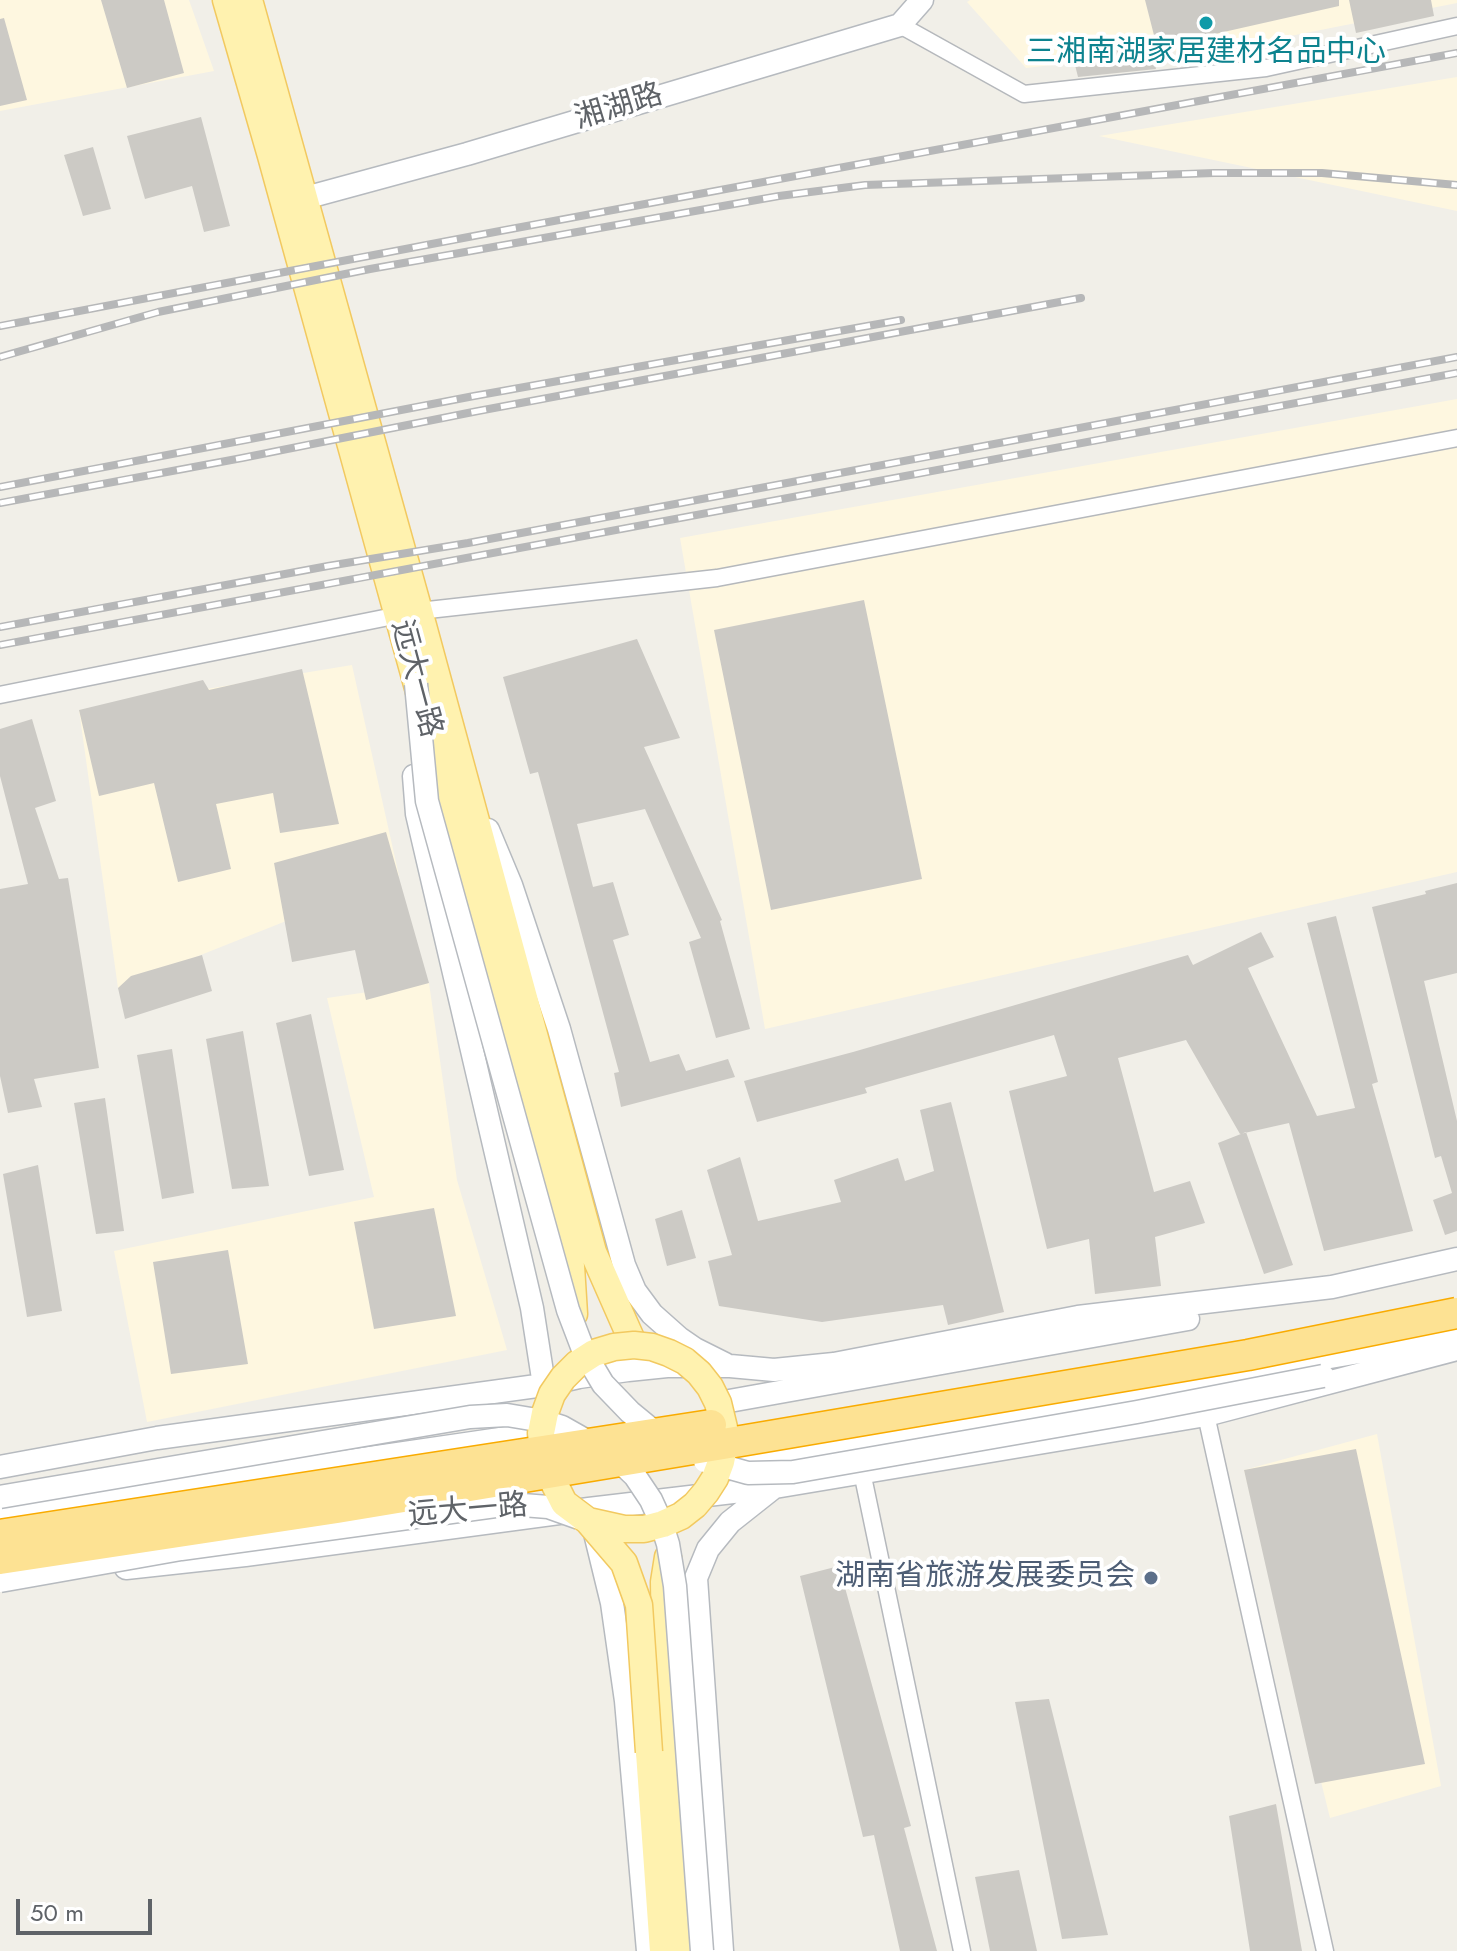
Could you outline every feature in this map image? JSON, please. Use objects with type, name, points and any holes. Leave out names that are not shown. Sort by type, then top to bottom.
[{"type":"highway","points":[[0,1535],[745,1419],[1243,1336],[1457,1293]]},
{"type":"highway","points":[[0,1559],[337,1508],[1248,1355],[1457,1313]]},
{"type":"main road","name":"远大一路","points":[[226,0],[406,618],[460,761],[593,1252],[634,1345]]},
{"type":"main road","name":"远大一路","points":[[249,0],[305,198],[406,618],[416,684],[571,1266],[577,1364]]},
{"type":"main road","points":[[900,25],[922,0]]},
{"type":"main road","name":"湘湖路","points":[[305,198],[467,154],[900,25]]},
{"type":"main road","points":[[406,618],[417,814],[532,1308],[544,1385]]},
{"type":"main road","points":[[416,684],[427,801],[568,1310],[584,1352],[603,1384],[630,1412],[670,1445],[705,1461],[748,1473],[793,1472],[1137,1412],[1323,1376],[1454,1345]]},
{"type":"main road","points":[[460,761],[511,885],[554,1014],[618,1243],[635,1291],[652,1314],[679,1338],[730,1366]]},
{"type":"main road","points":[[0,1467],[157,1438],[544,1385],[628,1370],[667,1366],[774,1370],[834,1364],[1078,1317],[1332,1287],[1457,1259]]},
{"type":"main road","points":[[718,1403],[1192,1318],[1212,1303]]},
{"type":"main road","points":[[634,1345],[669,1353],[685,1361],[705,1380],[718,1403],[725,1432],[721,1462],[715,1478],[695,1505],[663,1524],[644,1529],[624,1529],[564,1503],[547,1469],[541,1433],[552,1394],[577,1364],[594,1353],[634,1345]]},
{"type":"main road","points":[[721,1462],[1345,1353],[1454,1345]]},
{"type":"main road","points":[[588,1515],[1206,1415],[1454,1345]]},
{"type":"main road","points":[[0,1497],[470,1417],[507,1415],[543,1421],[571,1432],[615,1457],[635,1476],[651,1500],[661,1522],[673,1572],[702,1951]]},
{"type":"main road","points":[[0,1512],[541,1433]]},
{"type":"main road","points":[[722,1951],[696,1578],[708,1549],[730,1522],[775,1487]]},
{"type":"main road","name":"远大一路","points":[[0,1581],[181,1549],[510,1504],[588,1515]]},
{"type":"main road","points":[[588,1515],[624,1563],[639,1605],[687,1951]]},
{"type":"main road","points":[[588,1515],[612,1603],[626,1701],[648,1951]]},
{"type":"main road","points":[[663,1951],[660,1750],[665,1642],[664,1582],[669,1549],[681,1516]]},
{"type":"street","points":[[900,25],[1024,94],[1266,68],[1457,26]]},
{"type":"street","points":[[0,695],[406,618],[717,578],[1457,438]]},
{"type":"street","points":[[1206,1415],[1325,1951]]},
{"type":"street","points":[[862,1472],[962,1951]]},
{"type":"shaded area","points":[[0,0],[189,0],[214,71],[0,111]]},
{"type":"shaded area","points":[[1457,0],[1457,3],[1265,41],[1026,68],[967,2]]},
{"type":"shaded area","points":[[1457,77],[1457,211],[1099,136]]},
{"type":"shaded area","points":[[1457,399],[1457,872],[765,1029],[680,538]]},
{"type":"shaded area","points":[[352,665],[399,876],[118,988],[79,710]]},
{"type":"shaded area","points":[[429,983],[457,1180],[507,1350],[147,1422],[114,1251],[374,1197],[327,998]]},
{"type":"shaded area","points":[[1377,1434],[1441,1786],[1330,1818],[1244,1470]]},
{"type":"building","points":[[101,0],[164,0],[184,73],[127,88]]},
{"type":"building","name":"三湘南湖家居建材名品中心","points":[[1145,0],[1339,0],[1339,6],[1157,47]]},
{"type":"building","points":[[1349,0],[1431,0],[1434,16],[1356,33]]},
{"type":"building","points":[[4,18],[27,100],[0,106],[0,19]]},
{"type":"building","points":[[1148,37],[1156,69],[1078,77],[1073,57]]},
{"type":"building","points":[[201,117],[230,226],[204,232],[192,186],[145,199],[127,136]]},
{"type":"building","points":[[93,147],[111,209],[83,216],[64,155]]},
{"type":"building","points":[[864,600],[922,879],[771,910],[714,630]]},
{"type":"building","points":[[637,639],[680,738],[644,747],[722,920],[750,1029],[716,1038],[689,942],[701,938],[645,809],[577,824],[593,887],[613,882],[629,935],[613,940],[650,1062],[679,1054],[686,1071],[728,1059],[735,1077],[621,1107],[614,1073],[619,1072],[538,772],[530,774],[503,677]]},
{"type":"building","points":[[302,669],[339,824],[280,833],[273,793],[216,804],[231,869],[178,882],[154,783],[99,796],[79,710],[203,680],[209,690]]},
{"type":"building","points":[[32,719],[56,801],[35,808],[59,879],[68,878],[99,1068],[34,1079],[42,1107],[8,1113],[0,1076],[0,889],[28,884],[0,776],[0,729]]},
{"type":"building","points":[[386,832],[429,983],[366,1000],[355,950],[292,962],[274,863]]},
{"type":"building","points":[[1457,883],[1457,973],[1424,981],[1457,1121],[1457,1231],[1445,1235],[1433,1200],[1452,1193],[1441,1156],[1435,1158],[1372,907]]},
{"type":"building","points":[[1336,916],[1378,1082],[1372,1084],[1413,1231],[1324,1251],[1289,1123],[1240,1134],[1186,1040],[1118,1058],[1154,1192],[1190,1181],[1205,1223],[1155,1237],[1161,1286],[1095,1294],[1089,1239],[1047,1249],[1009,1091],[1067,1076],[1054,1035],[865,1088],[867,1093],[757,1122],[744,1081],[1188,955],[1193,965],[1261,932],[1274,957],[1248,968],[1317,1116],[1355,1108],[1307,923]]},
{"type":"building","points":[[202,955],[212,991],[125,1019],[118,988],[131,976]]},
{"type":"building","points":[[311,1014],[344,1170],[309,1176],[276,1023]]},
{"type":"building","points":[[243,1031],[269,1186],[232,1189],[206,1039]]},
{"type":"building","points":[[172,1049],[194,1193],[162,1199],[137,1055]]},
{"type":"building","points":[[105,1098],[124,1231],[96,1234],[74,1103]]},
{"type":"building","points":[[951,1102],[1004,1312],[948,1325],[943,1305],[822,1322],[719,1306],[708,1261],[732,1255],[707,1170],[740,1157],[758,1221],[841,1202],[834,1180],[898,1158],[905,1181],[934,1171],[920,1110]]},
{"type":"building","points":[[1246,1132],[1293,1265],[1264,1274],[1218,1143]]},
{"type":"building","points":[[38,1165],[62,1311],[27,1317],[3,1174]]},
{"type":"building","points":[[434,1208],[456,1316],[374,1329],[354,1222]]},
{"type":"building","points":[[682,1210],[696,1258],[667,1266],[655,1219]]},
{"type":"building","points":[[228,1250],[248,1364],[171,1374],[153,1262]]},
{"type":"building","points":[[1356,1449],[1425,1764],[1315,1784],[1244,1470]]},
{"type":"building","points":[[839,1566],[911,1826],[904,1828],[937,1951],[900,1951],[874,1835],[863,1837],[800,1576]]},
{"type":"building","points":[[1049,1699],[1108,1935],[1062,1939],[1015,1702]]},
{"type":"building","points":[[1276,1804],[1302,1951],[1250,1951],[1229,1816]]},
{"type":"building","points":[[1019,1870],[1037,1951],[990,1951],[975,1877]]},
{"type":"railway","points":[[0,326],[1457,53]]},
{"type":"railway","points":[[0,357],[158,312],[370,269],[779,196],[865,185],[1214,173],[1322,173],[1457,185]]},
{"type":"railway","points":[[0,503],[1081,298]]},
{"type":"railway","points":[[0,487],[474,396],[901,320]]},
{"type":"railway","points":[[0,627],[468,543],[1457,357]]},
{"type":"railway","points":[[0,645],[1457,373]]},
{"type":"place","name":"三湘南湖家居建材名品中心","points":[[1206,23]]},
{"type":"place","name":"湖南省旅游发展委员会","points":[[1151,1578]]}]
